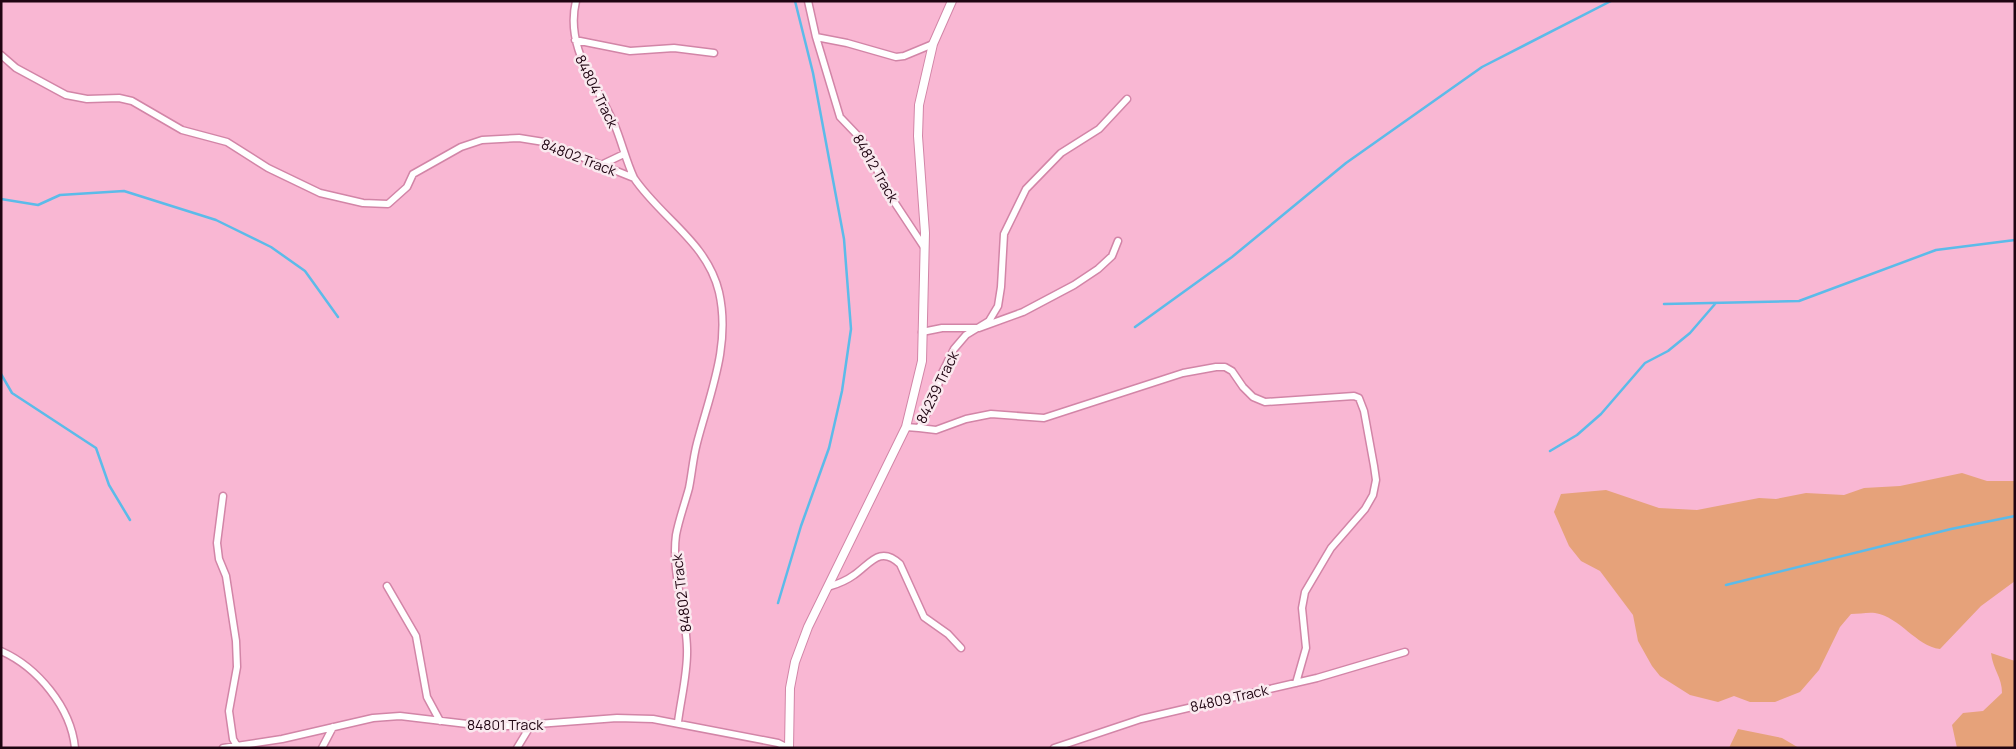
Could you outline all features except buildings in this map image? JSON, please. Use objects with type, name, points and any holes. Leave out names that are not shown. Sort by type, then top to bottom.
[{"type":"street","name":"84804 Track","points":[[576,1],[573,22],[575,40],[586,69],[617,131],[634,178]]},
{"type":"street","name":"84812 Track","points":[[808,1],[816,37],[840,116],[862,140],[889,194],[924,247]]},
{"type":"street","points":[[789,748],[790,688],[794,662],[808,627],[906,427],[922,361],[924,247],[918,136],[920,105],[933,44],[952,1]]},
{"type":"street","points":[[816,37],[847,43],[896,57],[933,44]]},
{"type":"street","points":[[575,40],[630,51],[674,48],[714,53]]},
{"type":"street","name":"84802 Track","points":[[1,55],[16,68],[42,84],[66,95],[87,99],[119,98],[132,101],[147,107],[182,130],[227,142],[268,168],[299,184],[345,200],[388,204],[407,187],[413,174],[461,147],[482,140],[519,138],[544,142],[634,178],[643,192],[696,246],[709,265],[718,291],[722,318],[721,352],[716,379],[696,445],[689,486],[676,535],[675,552],[687,648],[678,722]]},
{"type":"street","name":"84239 Track","points":[[906,427],[919,428],[932,404],[940,377],[954,348],[966,335],[989,321],[998,306],[1004,234],[1017,203],[1037,176],[1061,153],[1099,129],[1127,99]]},
{"type":"street","points":[[603,164],[624,154]]},
{"type":"street","points":[[922,332],[942,328],[979,328],[1023,312],[1074,285],[1106,262],[1116,251],[1118,241]]},
{"type":"street","points":[[919,428],[936,430],[966,419],[991,414],[1044,418],[1183,373],[1216,367],[1225,367],[1232,371],[1253,397],[1265,402],[1354,396],[1359,398],[1364,411],[1375,473],[1373,495],[1365,509],[1331,548],[1305,592],[1302,608],[1306,648],[1296,683]]},
{"type":"street","points":[[223,496],[217,543],[219,559],[226,576],[236,641],[236,667],[229,712],[231,733],[237,746]]},
{"type":"street","points":[[828,587],[854,575],[874,558],[884,555],[894,559],[900,564],[924,617],[948,634],[961,648]]},
{"type":"street","points":[[387,586],[416,636],[427,697],[440,721]]},
{"type":"street","points":[[1,651],[22,661],[43,682],[70,726],[75,748]]},
{"type":"street","name":"84809 Track","points":[[1054,748],[1140,719],[1296,683],[1405,652]]},
{"type":"street","name":"84801 Track","points":[[223,748],[282,739],[373,718],[400,716],[484,726],[531,725],[617,718],[678,722],[778,743],[789,748]]},
{"type":"street","points":[[517,748],[531,725]]},
{"type":"street","points":[[322,748],[334,727]]},
{"type":"shaded area","points":[[1962,473],[1987,481],[2015,481],[2015,581],[1981,606],[1940,649],[1923,643],[1884,616],[1875,613],[1851,614],[1840,627],[1819,670],[1800,692],[1775,702],[1750,702],[1734,696],[1718,702],[1690,695],[1660,676],[1638,641],[1633,615],[1600,571],[1581,561],[1569,546],[1554,512],[1561,494],[1606,490],[1659,508],[1697,510],[1759,498],[1776,499],[1806,493],[1844,495],[1864,488],[1900,486]]},
{"type":"shaded area","points":[[1991,653],[2015,661],[2015,748],[1957,748],[1952,725],[1963,713],[1983,711],[2002,693],[2001,682]]},
{"type":"shaded area","points":[[1738,729],[1782,738],[1799,748],[1729,748]]},
{"type":"waterway","points":[[778,603],[801,526],[829,448],[842,391],[851,329],[844,239],[813,73],[795,1]]},
{"type":"waterway","points":[[1135,327],[1232,257],[1346,163],[1482,67],[1611,1]]},
{"type":"waterway","points":[[1,199],[38,205],[60,195],[124,191],[216,220],[271,247],[305,271],[338,317]]},
{"type":"waterway","points":[[1664,304],[1799,301],[1936,250],[2015,240]]},
{"type":"waterway","points":[[1550,451],[1577,435],[1601,414],[1645,363],[1668,351],[1690,333],[1715,304]]},
{"type":"waterway","points":[[1,374],[12,393],[96,448],[109,485],[130,520]]},
{"type":"waterway","points":[[1726,585],[1951,529],[2015,516]]}]
